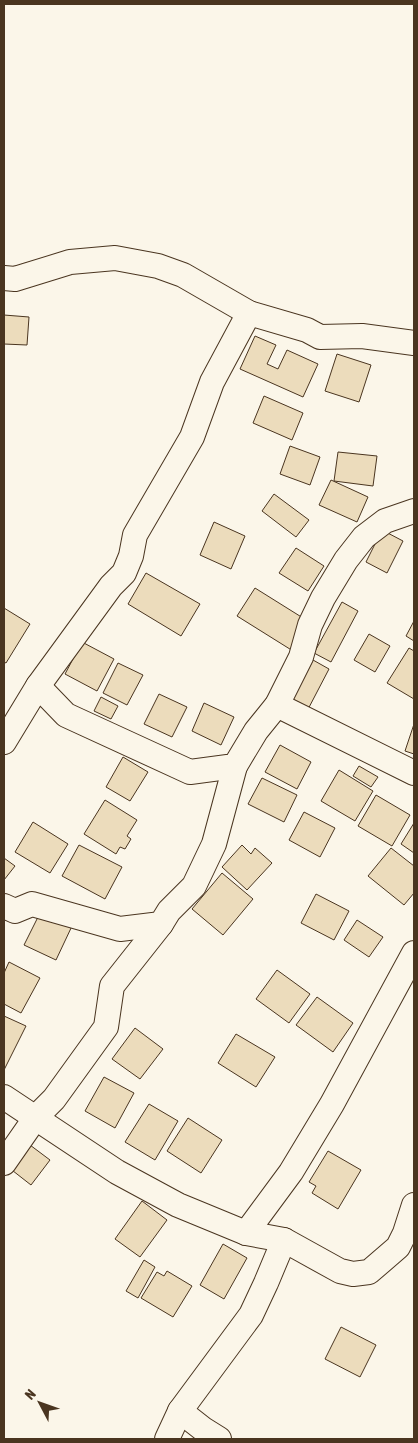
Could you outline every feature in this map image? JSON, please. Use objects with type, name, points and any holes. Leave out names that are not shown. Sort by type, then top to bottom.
[{"type":"street","points":[[4,278],[16,278],[70,262],[115,258],[158,266],[183,275],[249,313],[307,330],[320,337],[362,336],[414,344]]},
{"type":"street","points":[[4,742],[38,686],[111,586],[124,573],[131,556],[135,535],[192,437],[212,382],[249,313]]},
{"type":"street","points":[[4,1163],[36,1117],[54,1099],[106,1027],[112,986],[169,911],[194,886],[214,844],[235,766],[256,731],[277,705],[301,657],[310,625],[323,598],[346,560],[364,537],[385,521],[414,511]]},
{"type":"street","points":[[38,686],[66,715],[190,772],[235,766]]},
{"type":"street","points":[[277,705],[414,773]]},
{"type":"street","points":[[4,906],[16,911],[32,904],[120,929],[161,924]]},
{"type":"street","points":[[246,1233],[292,1172],[332,1104],[414,953]]},
{"type":"street","points":[[4,1097],[117,1172],[178,1204],[246,1233],[284,1240],[340,1270],[353,1274],[369,1272],[398,1247],[405,1233],[414,1205]]},
{"type":"street","points":[[167,1439],[180,1411],[251,1315],[284,1240]]},
{"type":"street","points":[[180,1411],[203,1430],[219,1439]]},
{"type":"building","points":[[4,315],[29,317],[27,345],[4,344]]},
{"type":"building","points":[[255,336],[276,345],[267,364],[278,369],[287,350],[318,364],[303,397],[240,369]]},
{"type":"building","points":[[337,354],[371,365],[359,402],[325,391]]},
{"type":"building","points":[[264,396],[303,413],[292,440],[253,423]]},
{"type":"building","points":[[290,446],[320,457],[310,485],[280,474]]},
{"type":"building","points":[[338,452],[377,456],[373,486],[334,481]]},
{"type":"building","points":[[331,480],[368,497],[357,522],[319,505]]},
{"type":"building","points":[[274,494],[309,520],[296,537],[262,511]]},
{"type":"building","points":[[214,522],[245,536],[231,569],[200,555]]},
{"type":"building","points":[[382,530],[403,541],[387,573],[366,562]]},
{"type":"building","points":[[296,548],[324,566],[308,591],[279,573]]},
{"type":"building","points":[[146,573],[200,604],[181,636],[128,604]]},
{"type":"building","points":[[255,588],[311,623],[293,651],[237,616]]},
{"type":"building","points":[[342,602],[358,611],[331,662],[314,653]]},
{"type":"building","points":[[4,608],[30,624],[6,663],[4,662]]},
{"type":"building","points":[[414,621],[414,641],[406,636]]},
{"type":"building","points":[[369,634],[390,646],[375,672],[354,660]]},
{"type":"building","points":[[82,642],[114,659],[97,691],[65,674]]},
{"type":"building","points":[[409,648],[414,651],[414,699],[387,683]]},
{"type":"building","points":[[313,660],[329,669],[305,715],[289,707]]},
{"type":"building","points":[[118,663],[143,675],[127,705],[103,693]]},
{"type":"building","points":[[159,694],[187,707],[172,737],[144,724]]},
{"type":"building","points":[[101,697],[118,706],[111,719],[94,711]]},
{"type":"building","points":[[204,703],[234,717],[221,745],[192,731]]},
{"type":"building","points":[[414,724],[414,754],[405,751]]},
{"type":"building","points":[[280,745],[311,762],[297,789],[265,772]]},
{"type":"building","points":[[123,757],[148,772],[130,801],[106,787]]},
{"type":"building","points":[[359,766],[378,777],[371,787],[353,776]]},
{"type":"building","points":[[339,770],[373,791],[355,821],[321,801]]},
{"type":"building","points":[[262,778],[297,795],[284,822],[248,804]]},
{"type":"building","points":[[376,795],[410,815],[392,846],[358,826]]},
{"type":"building","points":[[105,800],[137,820],[127,836],[131,839],[125,849],[120,847],[116,854],[84,834]]},
{"type":"building","points":[[304,812],[335,828],[320,857],[289,840]]},
{"type":"building","points":[[33,822],[68,844],[50,873],[15,852]]},
{"type":"building","points":[[414,823],[414,853],[401,844]]},
{"type":"building","points":[[79,845],[122,867],[105,899],[62,876]]},
{"type":"building","points":[[242,845],[251,854],[255,848],[272,863],[247,890],[222,867]]},
{"type":"building","points":[[391,848],[414,866],[414,893],[404,905],[368,876]]},
{"type":"building","points":[[4,858],[15,866],[4,880]]},
{"type":"building","points":[[222,873],[253,899],[223,935],[192,909]]},
{"type":"building","points":[[316,894],[349,911],[334,940],[301,923]]},
{"type":"building","points":[[41,911],[72,926],[56,960],[24,945]]},
{"type":"building","points":[[357,920],[383,937],[369,957],[344,940]]},
{"type":"building","points":[[9,962],[40,978],[21,1013],[4,1004],[4,973]]},
{"type":"building","points":[[277,970],[310,994],[289,1023],[256,999]]},
{"type":"building","points":[[317,997],[353,1023],[333,1052],[296,1025]]},
{"type":"building","points":[[4,1016],[26,1026],[4,1070]]},
{"type":"building","points":[[135,1028],[163,1049],[140,1079],[112,1059]]},
{"type":"building","points":[[236,1034],[275,1057],[256,1087],[218,1063]]},
{"type":"building","points":[[104,1077],[134,1093],[115,1128],[85,1111]]},
{"type":"building","points":[[149,1104],[178,1121],[155,1160],[125,1142]]},
{"type":"building","points":[[188,1118],[222,1140],[201,1173],[167,1151]]},
{"type":"building","points":[[26,1142],[50,1160],[31,1185],[8,1167]]},
{"type":"building","points":[[328,1151],[361,1170],[338,1209],[312,1193],[316,1186],[309,1182]]},
{"type":"building","points":[[142,1201],[167,1220],[140,1257],[115,1239]]},
{"type":"building","points":[[223,1244],[247,1258],[224,1299],[200,1285]]},
{"type":"building","points":[[144,1260],[155,1267],[138,1298],[126,1291]]},
{"type":"building","points":[[167,1271],[192,1286],[173,1317],[141,1298],[157,1272],[164,1276]]},
{"type":"building","points":[[341,1327],[376,1345],[360,1377],[325,1359]]}]
